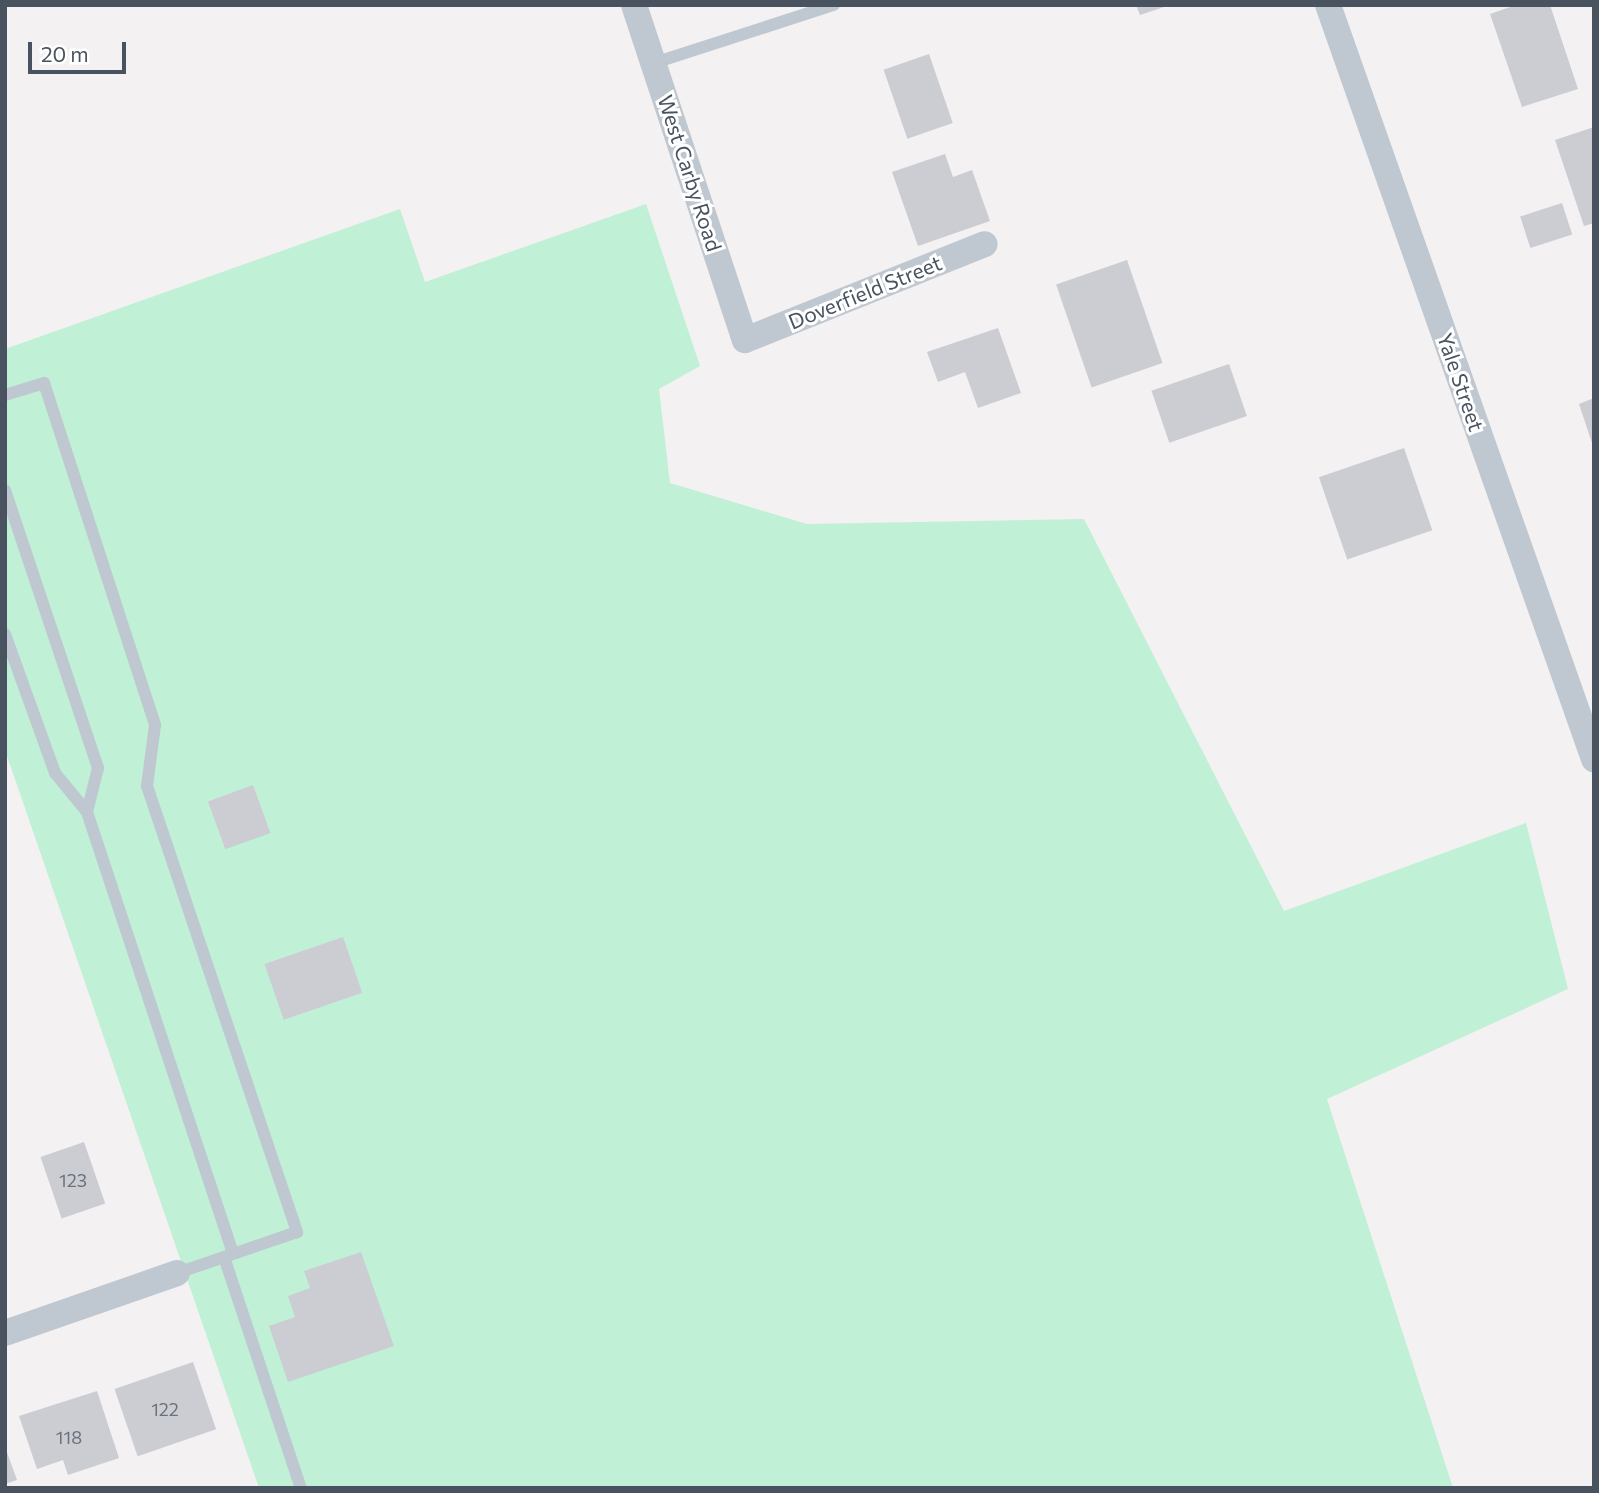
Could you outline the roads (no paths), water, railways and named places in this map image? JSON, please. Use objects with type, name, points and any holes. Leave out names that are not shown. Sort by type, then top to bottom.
[{"type":"street","name":"West Carby Road","points":[[634,5],[746,340]]},
{"type":"street","name":"Yale Street","points":[[1328,5],[1594,760]]},
{"type":"street","name":"Doverfield Street","points":[[746,340],[985,244]]},
{"type":"street","points":[[5,1333],[177,1273]]},
{"type":"lane","points":[[653,63],[834,5]]},
{"type":"lane","points":[[5,396],[44,383],[155,724],[147,786],[297,1231],[177,1273]]},
{"type":"lane","points":[[5,490],[98,768],[87,812]]},
{"type":"lane","points":[[5,634],[55,773],[87,812],[301,1488]]}]
